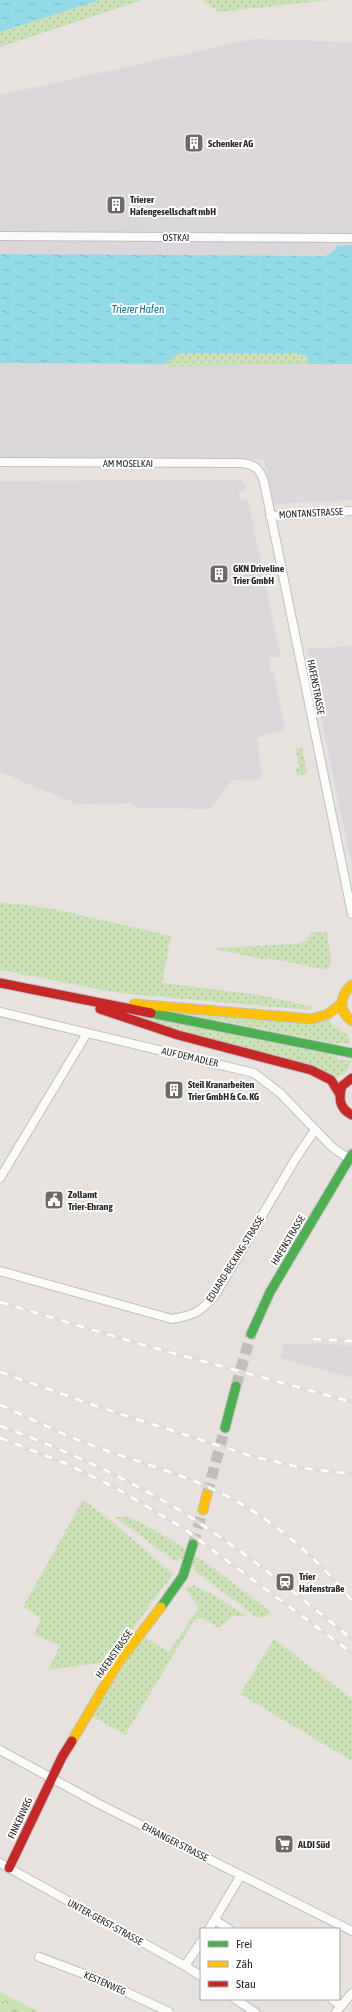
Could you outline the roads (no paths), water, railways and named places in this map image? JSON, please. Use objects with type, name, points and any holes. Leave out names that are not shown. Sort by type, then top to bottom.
[{"type":"main road","points":[[0,983],[352,1053]]},
{"type":"main road","points":[[352,984],[343,992],[341,1004],[345,1015],[352,1021]]},
{"type":"main road","points":[[75,998],[128,1021],[311,1070],[332,1079],[340,1093]]},
{"type":"main road","points":[[91,1001],[156,1004],[312,1019],[324,1017],[341,1004]]},
{"type":"main road","points":[[352,1078],[342,1086],[339,1100],[342,1108],[352,1115]]},
{"type":"main road","name":"HAFENSTRASSE","points":[[251,1334],[270,1292],[351,1155]]},
{"type":"main road","points":[[225,1428],[236,1386]]},
{"type":"main road","points":[[203,1510],[207,1494]]},
{"type":"main road","name":"HAFENSTRASSE","points":[[52,1777],[118,1663],[165,1602],[182,1576],[194,1544]]},
{"type":"main road","name":"FINKENWEG","points":[[9,1868],[52,1777]]},
{"type":"street","name":"OSTKAI","points":[[0,236],[352,238]]},
{"type":"street","name":"AM MOSELKAI","points":[[0,462],[240,463],[255,466]]},
{"type":"street","name":"HAFENSTRASSE","points":[[255,466],[262,476],[352,914]]},
{"type":"street","name":"MONTANSTRASSE","points":[[270,516],[352,511]]},
{"type":"street","name":"AUF DEM ADLER","points":[[0,1012],[254,1073],[280,1092],[332,1147],[351,1155]]},
{"type":"street","points":[[0,1178],[87,1033]]},
{"type":"street","name":"EDUARD-BECKING-STRASSE","points":[[0,1271],[172,1319],[192,1316],[207,1305],[217,1292],[296,1158],[315,1130]]},
{"type":"street","name":"EHRANGER STRASSE","points":[[0,1750],[100,1804],[352,1931]]},
{"type":"street","name":"UNTER-GERST-STRASSE","points":[[0,1863],[200,1975]]},
{"type":"street","points":[[211,1928],[241,1875]]},
{"type":"street","points":[[215,1920],[227,1928]]},
{"type":"street","points":[[185,1966],[200,1944]]},
{"type":"street","name":"KESTENWEG","points":[[38,1957],[100,1980],[169,2012]]},
{"type":"street","points":[[332,2000],[337,2010],[352,1993]]},
{"type":"street","points":[[236,2000],[249,2010]]},
{"type":"water","points":[[0,0],[100,0],[0,32]]},
{"type":"water","name":"Trierer Hafen","points":[[352,245],[352,364],[309,364],[306,356],[297,353],[179,353],[165,364],[0,363],[0,254],[325,256],[335,250],[336,246]]},
{"type":"tunnel","points":[[236,1386],[251,1334]]},
{"type":"tunnel","points":[[207,1494],[225,1428]]},
{"type":"tunnel","points":[[193,1544],[203,1510]]},
{"type":"railway","points":[[0,1302],[140,1344],[352,1402]]},
{"type":"railway","points":[[313,1339],[352,1341]]},
{"type":"railway","points":[[0,1372],[102,1408],[251,1456],[302,1468],[352,1474]]},
{"type":"railway","points":[[0,1405],[83,1442],[184,1477],[236,1501],[255,1512],[290,1538],[323,1568],[352,1601]]},
{"type":"railway","points":[[0,1426],[45,1443],[90,1463],[133,1484],[176,1508],[244,1554],[288,1587],[352,1639]]},
{"type":"railway","points":[[0,1438],[67,1464],[114,1487],[183,1528],[352,1653]]},
{"type":"place","name":"Schenker AG","points":[[194,143]]},
{"type":"place","name":"Trierer Hafengesellschaft mbH","points":[[116,205]]},
{"type":"place","name":"GKN Driveline Trier GmbH","points":[[219,574]]},
{"type":"place","name":"Steil Kranarbeiten Trier GmbH & Co. KG","points":[[174,1090]]},
{"type":"place","name":"Zollamt Trier-Ehrang","points":[[54,1200]]},
{"type":"place","name":"Trier Hafenstraße","points":[[285,1582]]},
{"type":"place","name":"ALDI Süd","points":[[284,1844]]}]
